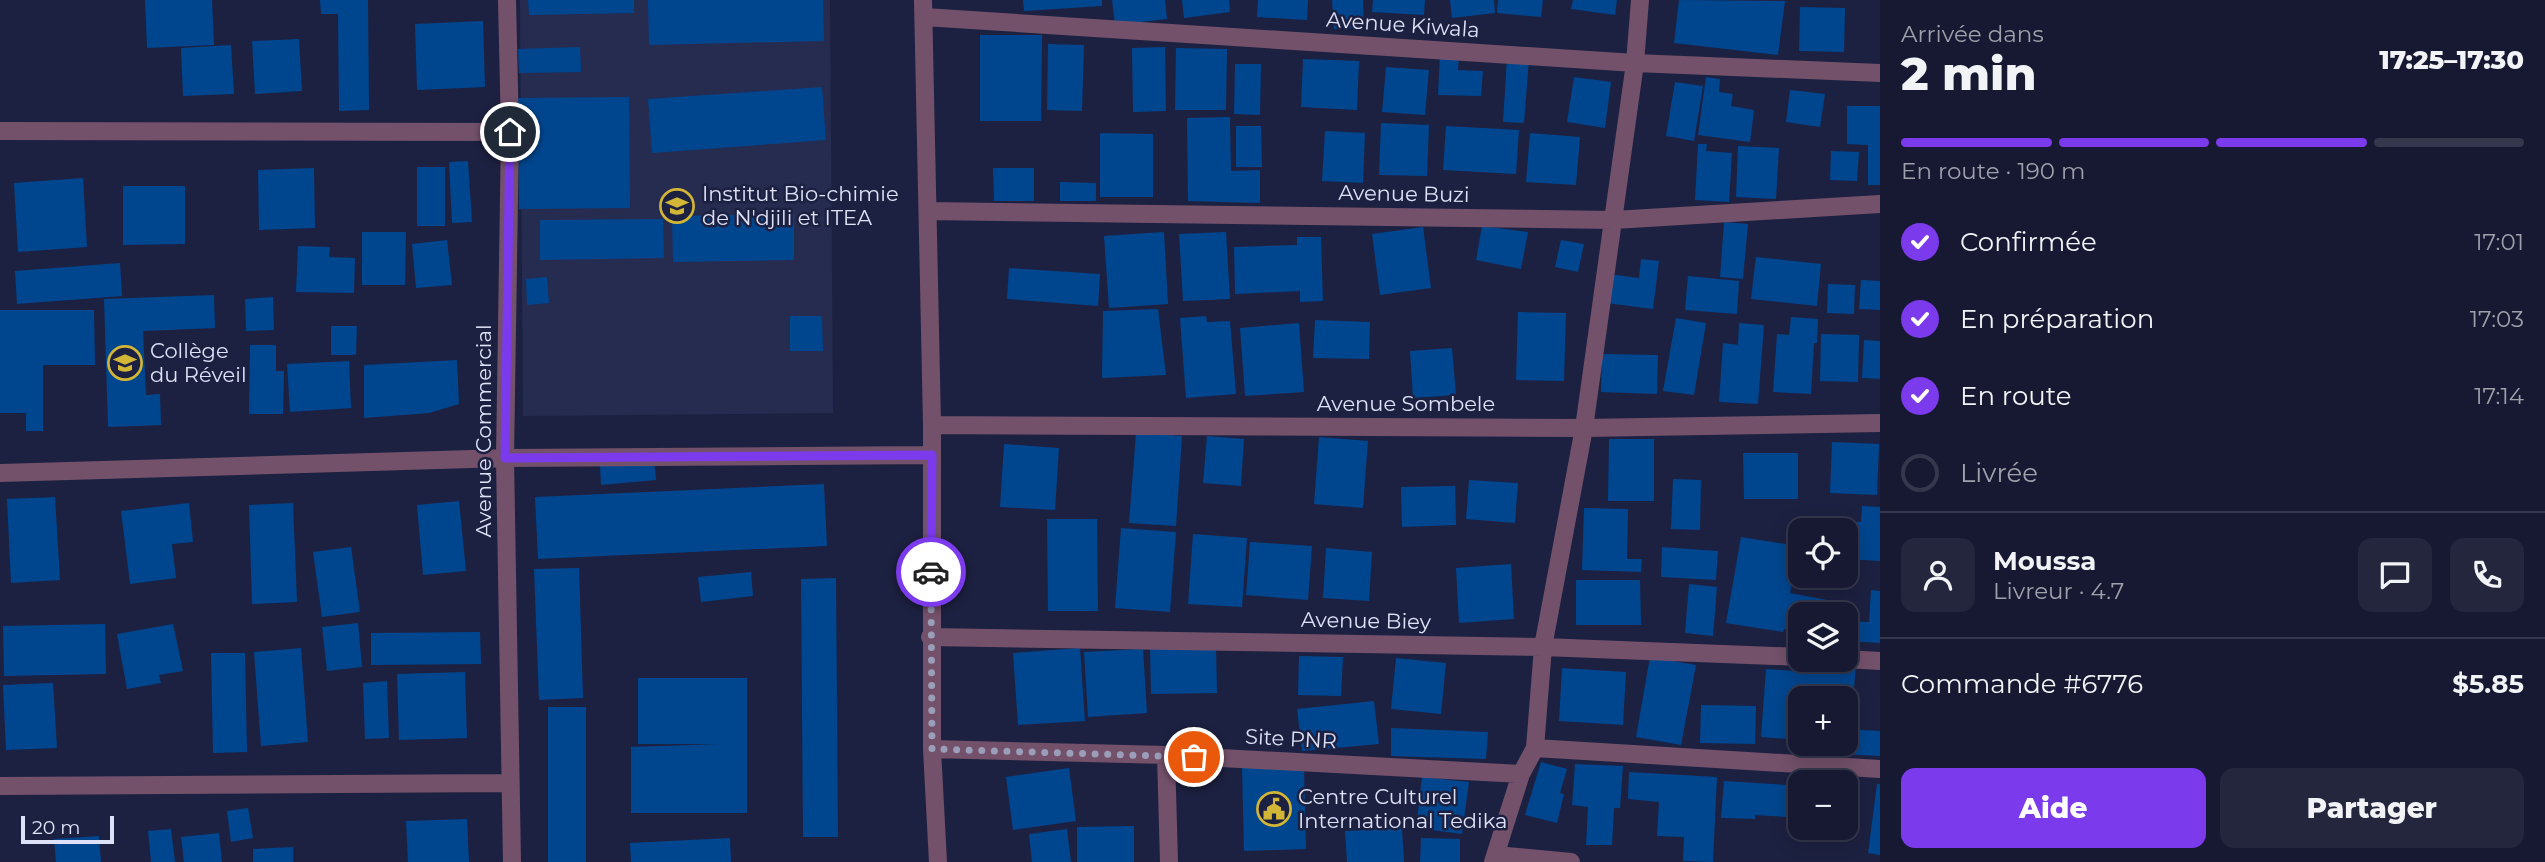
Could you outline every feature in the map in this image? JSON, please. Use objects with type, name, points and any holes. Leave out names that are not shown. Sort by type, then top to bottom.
[{"type":"street","name":"Avenue Commercial","points":[[507,0],[510,132],[505,458],[512,862]]},
{"type":"street","points":[[1571,862],[1494,858],[1521,774],[1535,748],[1543,647],[1584,428],[1615,220],[1635,63],[1640,0]]},
{"type":"street","points":[[923,8],[932,425],[930,637],[938,862]]},
{"type":"street","name":"Avenue Kiwala","points":[[923,8],[1635,63],[1880,73]]},
{"type":"street","points":[[0,131],[510,132]]},
{"type":"street","name":"Avenue Buzi","points":[[928,211],[1615,220],[1880,204]]},
{"type":"street","name":"Avenue Sombele","points":[[932,425],[1584,428],[1880,423]]},
{"type":"street","points":[[0,472],[505,458],[932,455]]},
{"type":"street","name":"Avenue Biey","points":[[930,637],[1543,647],[1788,656]]},
{"type":"street","points":[[1858,659],[1880,660]]},
{"type":"street","points":[[1535,748],[1880,769]]},
{"type":"street","name":"Site PNR","points":[[932,749],[1166,755],[1521,774]]},
{"type":"street","points":[[1166,755],[1168,862]]},
{"type":"street","points":[[0,786],[509,783]]},
{"type":"shaded area","name":"Institut Bio-chimie de N'djili et ITEA","points":[[520,0],[830,0],[833,413],[523,416]]},
{"type":"building","points":[[145,0],[212,0],[214,45],[147,48]]},
{"type":"building","points":[[320,0],[368,0],[369,110],[339,111],[338,14],[321,14]]},
{"type":"building","points":[[528,0],[634,0],[634,13],[529,15]]},
{"type":"building","points":[[648,0],[823,0],[824,41],[649,45]]},
{"type":"building","points":[[1023,0],[1102,0],[1102,6],[1024,11]]},
{"type":"building","points":[[1112,0],[1165,0],[1167,19],[1115,25]]},
{"type":"building","points":[[1182,0],[1229,0],[1230,12],[1184,18]]},
{"type":"building","points":[[1258,0],[1308,0],[1307,20],[1257,17]]},
{"type":"building","points":[[1332,0],[1363,0],[1364,27],[1334,29]]},
{"type":"building","points":[[1373,0],[1425,0],[1424,15],[1372,12]]},
{"type":"building","points":[[1450,0],[1494,0],[1495,13],[1452,18]]},
{"type":"building","points":[[1498,0],[1543,0],[1541,17],[1497,13]]},
{"type":"building","points":[[1573,0],[1617,0],[1615,15],[1571,9]]},
{"type":"building","points":[[1679,0],[1785,1],[1778,55],[1674,43]]},
{"type":"building","points":[[1800,7],[1845,8],[1844,52],[1799,51]]},
{"type":"building","points":[[483,21],[485,87],[417,90],[415,24]]},
{"type":"building","points":[[980,35],[1042,35],[1041,121],[980,121]]},
{"type":"building","points":[[299,39],[302,91],[255,94],[252,41]]},
{"type":"building","points":[[1048,44],[1084,45],[1082,111],[1047,110]]},
{"type":"building","points":[[231,45],[234,94],[183,96],[181,48]]},
{"type":"building","points":[[580,47],[581,72],[519,73],[518,49]]},
{"type":"building","points":[[1165,47],[1166,111],[1133,112],[1132,48]]},
{"type":"building","points":[[1176,48],[1227,49],[1226,110],[1175,110]]},
{"type":"building","points":[[1440,54],[1459,54],[1458,70],[1483,71],[1481,96],[1438,95]]},
{"type":"building","points":[[1507,58],[1529,59],[1524,123],[1503,122]]},
{"type":"building","points":[[1303,59],[1359,61],[1357,110],[1301,107]]},
{"type":"building","points":[[1235,64],[1261,64],[1260,115],[1234,114]]},
{"type":"building","points":[[1386,67],[1429,70],[1425,115],[1382,112]]},
{"type":"building","points":[[1574,77],[1611,82],[1605,128],[1567,122]]},
{"type":"building","points":[[1706,77],[1720,79],[1719,92],[1733,94],[1731,106],[1754,110],[1750,142],[1698,135]]},
{"type":"building","points":[[1675,82],[1703,86],[1694,141],[1666,136]]},
{"type":"building","points":[[822,87],[826,140],[652,153],[648,99]]},
{"type":"building","points":[[1790,90],[1825,94],[1820,127],[1786,122]]},
{"type":"building","points":[[629,97],[630,208],[519,209],[518,98]]},
{"type":"building","points":[[1847,106],[1880,106],[1880,185],[1868,185],[1868,145],[1847,144]]},
{"type":"building","points":[[1230,117],[1231,171],[1260,170],[1260,203],[1188,201],[1187,118]]},
{"type":"building","points":[[1381,123],[1429,125],[1427,176],[1379,175]]},
{"type":"building","points":[[1236,126],[1261,126],[1262,167],[1236,167]]},
{"type":"building","points":[[1446,126],[1519,130],[1516,174],[1443,170]]},
{"type":"building","points":[[1325,131],[1365,133],[1363,183],[1322,181]]},
{"type":"building","points":[[1100,133],[1153,134],[1153,197],[1100,197]]},
{"type":"building","points":[[1530,133],[1580,137],[1576,185],[1526,182]]},
{"type":"building","points":[[1698,144],[1707,144],[1706,151],[1732,153],[1729,202],[1695,200]]},
{"type":"building","points":[[1738,146],[1779,148],[1776,199],[1736,197]]},
{"type":"building","points":[[1831,151],[1859,152],[1857,181],[1830,180]]},
{"type":"building","points":[[468,161],[472,222],[452,223],[449,162]]},
{"type":"building","points":[[417,167],[445,167],[445,226],[417,226]]},
{"type":"building","points":[[314,168],[315,228],[259,230],[258,170]]},
{"type":"building","points":[[993,168],[1034,168],[1034,201],[994,201]]},
{"type":"building","points":[[83,178],[87,247],[18,252],[14,183]]},
{"type":"building","points":[[1060,182],[1096,183],[1096,201],[1060,201]]},
{"type":"building","points":[[123,186],[185,186],[185,244],[123,245]]},
{"type":"building","points":[[794,214],[794,260],[673,262],[672,216]]},
{"type":"building","points":[[663,219],[664,258],[540,260],[540,220]]},
{"type":"building","points":[[1724,222],[1748,224],[1743,279],[1720,277]]},
{"type":"building","points":[[1482,226],[1528,232],[1521,269],[1476,260]]},
{"type":"building","points":[[1423,227],[1431,288],[1380,295],[1372,234]]},
{"type":"building","points":[[362,232],[406,232],[405,285],[362,285]]},
{"type":"building","points":[[1164,232],[1168,304],[1109,308],[1104,236]]},
{"type":"building","points":[[1226,232],[1230,299],[1183,301],[1179,234]]},
{"type":"building","points":[[1297,237],[1321,237],[1323,301],[1300,302],[1300,291],[1235,294],[1234,247],[1297,245]]},
{"type":"building","points":[[447,240],[452,285],[416,288],[412,244]]},
{"type":"building","points":[[1561,240],[1584,244],[1578,272],[1555,267]]},
{"type":"building","points":[[298,246],[330,247],[329,257],[355,258],[354,293],[296,292]]},
{"type":"building","points":[[1756,257],[1821,264],[1817,306],[1751,299]]},
{"type":"building","points":[[1641,259],[1659,261],[1653,309],[1606,303],[1609,274],[1639,278]]},
{"type":"building","points":[[120,263],[122,296],[17,304],[15,271]]},
{"type":"building","points":[[1009,268],[1100,274],[1098,306],[1007,299]]},
{"type":"building","points":[[1688,276],[1739,281],[1737,314],[1685,310]]},
{"type":"building","points":[[547,277],[549,303],[527,305],[526,279]]},
{"type":"building","points":[[1861,280],[1880,281],[1880,310],[1859,309]]},
{"type":"building","points":[[1828,284],[1855,285],[1854,314],[1827,313]]},
{"type":"building","name":"Collège du Réveil","points":[[214,295],[215,328],[143,331],[146,395],[160,394],[161,425],[108,427],[104,299]]},
{"type":"building","points":[[273,297],[274,330],[246,331],[245,299]]},
{"type":"building","points":[[1158,309],[1166,375],[1102,378],[1103,311]]},
{"type":"building","points":[[0,310],[94,310],[95,365],[43,365],[43,431],[26,431],[26,413],[0,413]]},
{"type":"building","points":[[1518,312],[1566,313],[1564,381],[1516,380]]},
{"type":"building","points":[[790,316],[822,316],[823,351],[790,351]]},
{"type":"building","points":[[1206,316],[1207,322],[1230,321],[1236,394],[1186,398],[1180,318]]},
{"type":"building","points":[[1791,317],[1818,319],[1811,394],[1773,392],[1777,334],[1789,335]]},
{"type":"building","points":[[1676,318],[1706,323],[1694,395],[1663,391]]},
{"type":"building","points":[[1315,320],[1370,322],[1369,359],[1313,358]]},
{"type":"building","points":[[1299,323],[1304,392],[1245,396],[1240,328]]},
{"type":"building","points":[[1739,323],[1764,325],[1758,404],[1719,402],[1723,343],[1738,345]]},
{"type":"building","points":[[331,326],[357,326],[356,355],[331,355]]},
{"type":"building","points":[[1821,334],[1859,335],[1858,382],[1820,381]]},
{"type":"building","points":[[1864,340],[1880,341],[1880,379],[1862,378]]},
{"type":"building","points":[[250,345],[276,345],[276,371],[284,371],[283,414],[249,414]]},
{"type":"building","points":[[1452,348],[1456,395],[1413,398],[1410,351]]},
{"type":"building","points":[[1602,354],[1658,355],[1657,394],[1601,392]]},
{"type":"building","points":[[457,360],[459,404],[429,413],[364,418],[364,365]]},
{"type":"building","points":[[349,361],[351,408],[290,412],[287,364]]},
{"type":"building","points":[[1136,433],[1182,436],[1176,526],[1129,523]]},
{"type":"building","points":[[1207,436],[1244,439],[1241,486],[1203,483]]},
{"type":"building","points":[[1319,437],[1368,441],[1363,508],[1314,504]]},
{"type":"building","points":[[1609,439],[1654,439],[1654,501],[1608,501]]},
{"type":"building","points":[[1832,442],[1879,444],[1877,495],[1830,493]]},
{"type":"building","points":[[1004,444],[1059,448],[1055,510],[1000,507]]},
{"type":"building","points":[[1743,453],[1798,453],[1798,499],[1744,499]]},
{"type":"building","points":[[654,461],[656,480],[601,485],[600,466]]},
{"type":"building","points":[[1673,479],[1701,480],[1700,530],[1671,529]]},
{"type":"building","points":[[1469,480],[1518,483],[1515,523],[1466,519]]},
{"type":"building","points":[[824,484],[827,546],[538,559],[535,497]]},
{"type":"building","points":[[1455,486],[1456,525],[1402,527],[1401,487]]},
{"type":"building","points":[[55,497],[60,580],[11,583],[7,499]]},
{"type":"building","points":[[459,501],[466,571],[423,575],[417,505]]},
{"type":"building","points":[[189,503],[193,542],[172,544],[176,578],[130,584],[121,511]]},
{"type":"building","points":[[293,503],[297,602],[252,604],[249,505]]},
{"type":"building","points":[[1862,506],[1880,507],[1880,561],[1858,560],[1858,522],[1861,522]]},
{"type":"building","points":[[1584,508],[1628,509],[1627,559],[1642,559],[1641,572],[1582,570]]},
{"type":"building","points":[[1047,519],[1097,519],[1098,611],[1048,611]]},
{"type":"building","points":[[1121,528],[1176,532],[1170,612],[1115,608]]},
{"type":"building","points":[[1193,534],[1247,538],[1242,607],[1188,604]]},
{"type":"building","points":[[1741,537],[1788,544],[1790,593],[1827,600],[1788,602],[1788,629],[1784,629],[1783,632],[1726,623]]},
{"type":"building","points":[[1250,542],[1312,546],[1308,600],[1246,595]]},
{"type":"building","points":[[351,547],[360,612],[322,617],[313,552]]},
{"type":"building","points":[[1662,547],[1718,551],[1716,580],[1661,577]]},
{"type":"building","points":[[1326,548],[1372,552],[1369,601],[1323,598]]},
{"type":"building","points":[[1511,564],[1514,619],[1459,623],[1456,568]]},
{"type":"building","points":[[579,568],[583,698],[539,700],[534,569]]},
{"type":"building","points":[[751,572],[753,596],[701,602],[698,577]]},
{"type":"building","points":[[836,578],[838,837],[803,837],[801,579]]},
{"type":"building","points":[[1576,580],[1640,580],[1641,625],[1576,625]]},
{"type":"building","points":[[1689,584],[1717,587],[1713,636],[1685,633]]},
{"type":"building","points":[[1871,590],[1880,591],[1880,643],[1858,642],[1858,622],[1869,622]]},
{"type":"building","points":[[358,623],[362,667],[327,671],[322,627]]},
{"type":"building","points":[[105,624],[106,674],[4,676],[3,626]]},
{"type":"building","points":[[173,624],[183,671],[159,675],[161,683],[127,689],[117,634]]},
{"type":"building","points":[[480,632],[481,664],[371,665],[371,633]]},
{"type":"building","points":[[1150,645],[1216,645],[1217,693],[1151,694]]},
{"type":"building","points":[[301,648],[308,742],[261,746],[254,652]]},
{"type":"building","points":[[1080,648],[1085,721],[1018,725],[1013,653]]},
{"type":"building","points":[[1143,649],[1147,713],[1088,717],[1084,652]]},
{"type":"building","points":[[211,653],[245,653],[247,752],[213,753]]},
{"type":"building","points":[[1299,656],[1343,657],[1341,696],[1298,695]]},
{"type":"building","points":[[1650,657],[1696,665],[1681,745],[1636,737]]},
{"type":"building","points":[[1396,658],[1446,663],[1441,714],[1391,709]]},
{"type":"building","points":[[1562,668],[1626,672],[1623,725],[1559,721]]},
{"type":"building","points":[[1766,669],[1821,673],[1855,672],[1854,686],[1788,686],[1788,739],[1761,737]]},
{"type":"building","points":[[465,672],[467,738],[399,740],[397,674]]},
{"type":"building","points":[[638,678],[747,678],[747,813],[631,813],[631,747],[719,744],[638,744]]},
{"type":"building","points":[[387,681],[389,738],[365,739],[363,683]]},
{"type":"building","points":[[53,683],[57,748],[6,750],[3,685]]},
{"type":"building","points":[[1374,701],[1379,744],[1302,751],[1297,709]]},
{"type":"building","points":[[1701,705],[1756,706],[1755,744],[1700,743]]},
{"type":"building","points":[[548,707],[586,707],[586,862],[548,862]]},
{"type":"building","points":[[1391,728],[1488,732],[1486,759],[1391,756]]},
{"type":"building","points":[[1858,730],[1880,731],[1880,756],[1858,755]]},
{"type":"building","points":[[1541,762],[1567,769],[1560,793],[1564,794],[1557,823],[1525,815]]},
{"type":"building","points":[[1575,764],[1623,766],[1620,808],[1614,808],[1612,845],[1586,845],[1588,807],[1572,805]]},
{"type":"building","name":"Centre Culturel International Tedika","points":[[1304,767],[1306,849],[1244,851],[1242,768]]},
{"type":"building","points":[[1069,768],[1076,821],[1013,830],[1006,777]]},
{"type":"building","points":[[1629,772],[1717,777],[1713,862],[1683,861],[1684,837],[1657,836],[1659,802],[1628,799]]},
{"type":"building","points":[[1422,777],[1469,782],[1462,834],[1416,828]]},
{"type":"building","points":[[1724,781],[1788,785],[1786,817],[1755,815],[1755,819],[1721,818]]},
{"type":"building","points":[[1877,784],[1880,784],[1880,855],[1868,853]]},
{"type":"building","points":[[248,808],[253,838],[231,842],[227,811]]},
{"type":"building","points":[[467,819],[469,862],[408,862],[406,821]]},
{"type":"building","points":[[1134,826],[1134,862],[1077,862],[1077,827]]},
{"type":"building","points":[[1402,828],[1404,862],[1347,862],[1345,831]]},
{"type":"building","points":[[171,829],[175,862],[151,862],[148,831]]},
{"type":"building","points":[[1067,829],[1071,862],[1032,862],[1029,834]]},
{"type":"building","points":[[219,833],[222,862],[184,862],[181,837]]},
{"type":"building","points":[[99,836],[101,862],[56,862],[54,839]]},
{"type":"building","points":[[730,838],[731,862],[631,862],[630,843]]},
{"type":"building","points":[[1421,838],[1460,839],[1460,862],[1420,862]]},
{"type":"building","points":[[293,847],[293,862],[253,862],[253,849]]},
{"type":"way so far","points":[[931,572],[932,749],[1194,757]]},
{"type":"place","name":"Institut Bio-chimie de N'djili et ITEA","points":[[677,206]]},
{"type":"place","name":"Collège du Réveil","points":[[125,363]]},
{"type":"place","name":"Centre Culturel International Tedika","points":[[1274,809]]},
{"type":"route","points":[[510,132],[505,458],[932,455],[931,572]]}]
